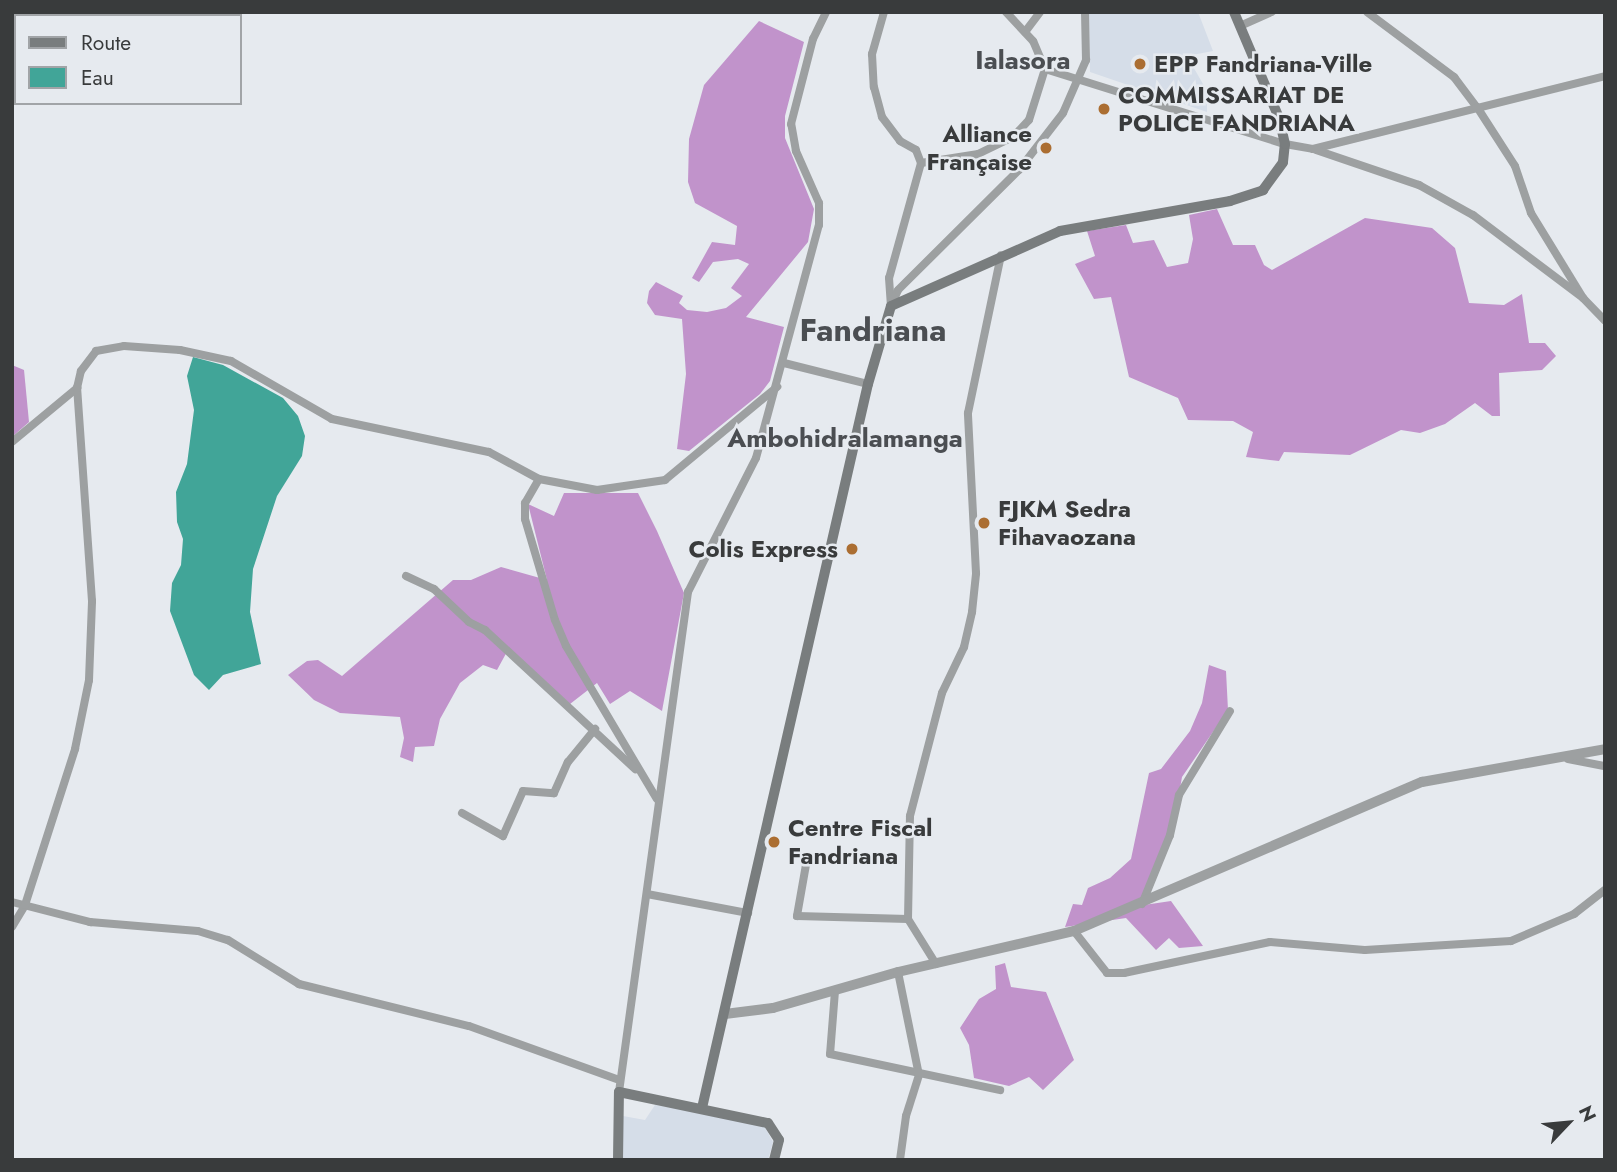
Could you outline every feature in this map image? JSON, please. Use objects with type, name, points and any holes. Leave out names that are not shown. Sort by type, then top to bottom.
[{"type":"main road","points":[[702,1108],[868,384],[891,306],[1060,231],[1230,201],[1263,190],[1283,162],[1285,144],[1279,118],[1234,12]]},
{"type":"main road","points":[[618,1160],[619,1093],[768,1123],[779,1140],[774,1160]]},
{"type":"street","points":[[619,1093],[648,894],[657,799],[688,592],[715,535],[738,502],[777,387],[819,213],[796,151],[791,124],[813,39],[826,12]]},
{"type":"street","points":[[884,12],[873,54],[874,87],[882,117],[900,141],[916,150],[921,163],[889,278],[891,306]]},
{"type":"street","points":[[921,163],[978,154],[1013,137],[1029,120],[1045,69],[1025,32],[1006,12]]},
{"type":"street","points":[[1025,32],[1040,12]]},
{"type":"street","points":[[891,306],[898,290],[1019,170],[1063,113],[1087,60],[1085,12]]},
{"type":"street","points":[[1240,26],[1272,12]]},
{"type":"street","points":[[1367,12],[1454,77],[1477,107],[1515,166],[1531,213],[1583,298]]},
{"type":"street","points":[[1045,69],[1081,78],[1285,144],[1313,149],[1430,191],[1517,245],[1583,298],[1605,321]]},
{"type":"street","points":[[1313,149],[1605,76]]},
{"type":"street","points":[[936,964],[908,919],[910,816],[942,692],[964,647],[972,612],[976,573],[968,413],[1001,255]]},
{"type":"street","points":[[12,927],[25,905],[75,749],[89,680],[92,601],[77,388],[89,357],[105,347],[199,353],[231,361],[332,419],[489,452],[539,479],[597,490],[653,484],[676,473],[777,387]]},
{"type":"street","points":[[783,363],[868,384]]},
{"type":"street","points":[[12,442],[77,388]]},
{"type":"street","points":[[539,479],[525,503],[525,519],[555,620],[657,799]]},
{"type":"street","points":[[406,576],[434,589],[469,622],[485,630],[595,729],[641,775]]},
{"type":"street","points":[[1142,904],[1170,835],[1179,795],[1230,711]]},
{"type":"street","points":[[462,813],[503,836],[523,792],[554,793],[568,762],[595,729]]},
{"type":"street","points":[[725,1014],[773,1008],[898,972],[1074,932],[1396,790],[1535,761],[1567,759],[1605,749]]},
{"type":"street","points":[[1567,759],[1605,766]]},
{"type":"street","points":[[807,859],[797,916],[908,919]]},
{"type":"street","points":[[1074,932],[1107,972],[1124,973],[1270,942],[1365,950],[1511,940],[1574,914],[1605,890]]},
{"type":"street","points":[[648,894],[748,913]]},
{"type":"street","points":[[12,902],[90,922],[198,931],[228,940],[299,984],[468,1026],[619,1080]]},
{"type":"street","points":[[898,972],[919,1075],[906,1116],[900,1160]]},
{"type":"street","points":[[835,991],[830,1054],[919,1075],[1000,1090]]},
{"type":"shaded area","name":"EPP Fandriana-Ville","points":[[1089,12],[1198,12],[1213,51],[1187,56],[1207,91],[1207,112],[1090,72]]},
{"type":"shaded area","points":[[759,21],[804,42],[785,116],[785,138],[814,209],[808,242],[746,317],[784,327],[770,381],[760,394],[689,451],[677,449],[686,374],[682,319],[655,315],[647,303],[649,291],[656,282],[683,296],[679,303],[687,310],[707,312],[726,308],[742,296],[731,288],[749,264],[738,259],[713,262],[699,282],[692,278],[712,242],[735,245],[737,226],[695,203],[688,182],[689,139],[704,85]]},
{"type":"shaded area","points":[[1217,209],[1233,245],[1255,245],[1264,265],[1272,270],[1365,218],[1432,228],[1455,248],[1469,303],[1504,305],[1522,294],[1529,343],[1545,343],[1556,356],[1542,370],[1499,373],[1500,416],[1492,416],[1475,403],[1445,424],[1420,433],[1401,430],[1350,455],[1284,452],[1279,461],[1246,457],[1253,432],[1233,421],[1188,420],[1178,398],[1129,377],[1111,297],[1094,299],[1075,264],[1095,256],[1087,231],[1126,225],[1133,243],[1154,240],[1167,267],[1188,263],[1193,239],[1189,215]]},
{"type":"shaded area","points":[[12,365],[24,370],[29,422],[12,437]]},
{"type":"shaded area","points":[[564,493],[638,493],[657,531],[684,593],[662,711],[630,691],[610,704],[597,683],[570,704],[509,648],[497,670],[483,665],[460,683],[440,719],[434,746],[415,747],[413,762],[400,757],[404,738],[400,717],[340,713],[314,700],[288,675],[307,661],[318,660],[342,676],[453,580],[471,580],[501,567],[547,580],[528,504],[554,516]]},
{"type":"shaded area","points":[[1209,665],[1226,671],[1228,710],[1182,777],[1174,823],[1144,905],[1171,901],[1203,946],[1179,948],[1169,938],[1156,950],[1126,918],[1065,927],[1073,904],[1082,905],[1088,888],[1110,878],[1131,859],[1149,773],[1161,769],[1190,731],[1202,703]]},
{"type":"shaded area","points":[[1005,963],[1011,987],[1046,992],[1074,1060],[1043,1090],[1029,1077],[1009,1086],[974,1078],[969,1045],[960,1028],[979,999],[996,989],[995,966]]},
{"type":"shaded area","points":[[655,1105],[762,1122],[773,1142],[768,1160],[618,1160],[623,1116],[645,1120]]},
{"type":"water","points":[[193,357],[223,365],[283,398],[298,416],[305,436],[302,456],[277,496],[253,569],[250,612],[261,664],[223,675],[209,690],[194,675],[170,611],[172,583],[181,565],[183,539],[177,522],[176,492],[187,464],[194,410],[187,376]]},
{"type":"place","name":"EPP Fandriana-Ville","points":[[1140,64]]},
{"type":"place","name":"COMMISSARIAT DE POLICE FANDRIANA","points":[[1104,109]]},
{"type":"place","name":"Alliance Française","points":[[1046,148]]},
{"type":"place","name":"FJKM Sedra Fihavaozana","points":[[984,523]]},
{"type":"place","name":"Colis Express","points":[[852,549]]},
{"type":"place","name":"Centre Fiscal Fandriana","points":[[774,842]]},
{"type":"district","name":"Ialasora","points":[[1023,61]]},
{"type":"district","name":"Fandriana","points":[[873,330]]},
{"type":"district","name":"Ambohidralamanga","points":[[845,439]]}]
